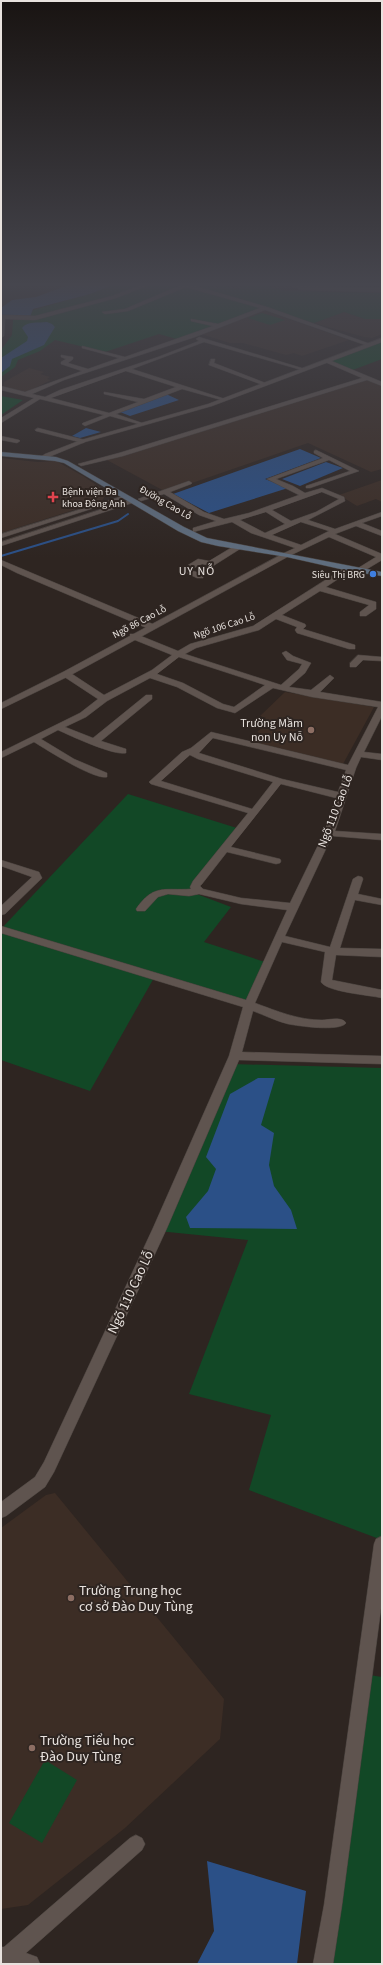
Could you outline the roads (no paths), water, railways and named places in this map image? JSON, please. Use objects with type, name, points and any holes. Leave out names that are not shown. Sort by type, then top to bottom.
[{"type":"main road","name":"Đường Cao Lỗ","points":[[1,450],[66,462],[133,502],[192,534],[218,544],[287,555],[349,569],[382,574]]},
{"type":"main road","name":"Đường Cao Lỗ","points":[[1,454],[66,457],[81,464],[196,530],[223,540],[235,547]]},
{"type":"street","points":[[26,394],[77,375]]},
{"type":"street","points":[[1,421],[42,398],[109,375]]},
{"type":"street","points":[[144,375],[223,400]]},
{"type":"street","points":[[240,375],[265,384]]},
{"type":"street","points":[[44,457],[83,441],[223,400],[290,375]]},
{"type":"street","points":[[359,375],[382,384]]},
{"type":"street","points":[[81,464],[120,455],[367,378]]},
{"type":"street","points":[[85,424],[182,387]]},
{"type":"street","points":[[1,388],[140,424]]},
{"type":"street","points":[[106,392],[144,401]]},
{"type":"street","points":[[38,430],[83,441]]},
{"type":"street","points":[[1,438],[17,441]]},
{"type":"street","points":[[196,530],[265,509],[356,470],[316,452]]},
{"type":"street","points":[[266,535],[302,520],[343,500],[342,498],[322,490],[301,493],[270,479],[329,458]]},
{"type":"street","points":[[141,499],[166,492],[188,483]]},
{"type":"street","points":[[166,492],[214,518],[229,520],[302,548]]},
{"type":"street","points":[[1,536],[125,497]]},
{"type":"street","points":[[1,544],[133,502]]},
{"type":"street","points":[[265,509],[290,524]]},
{"type":"street","name":"Ngõ 86 Cao Lỗ","points":[[1,706],[66,674],[133,636],[332,532],[382,514]]},
{"type":"street","points":[[302,520],[332,532],[382,557]]},
{"type":"street","points":[[355,523],[382,534]]},
{"type":"street","points":[[200,576],[184,570],[201,561],[210,564],[235,547]]},
{"type":"street","points":[[359,570],[382,557]]},
{"type":"street","points":[[1,562],[20,572],[152,626]]},
{"type":"street","name":"Ngõ 106 Cao Lỗ","points":[[32,738],[83,715],[104,699],[150,675],[178,654],[193,646],[256,628],[349,569]]},
{"type":"street","points":[[320,588],[373,604],[373,607],[363,614]]},
{"type":"street","points":[[277,616],[302,626],[299,630],[300,631],[352,647]]},
{"type":"street","points":[[133,636],[178,654],[282,688],[382,706]]},
{"type":"street","points":[[282,688],[302,671],[306,664],[290,658],[286,653]]},
{"type":"street","points":[[353,665],[361,657],[382,659]]},
{"type":"street","points":[[66,674],[104,699]]},
{"type":"street","points":[[150,675],[180,685],[220,706],[235,710],[273,684]]},
{"type":"street","points":[[312,694],[330,678]]},
{"type":"street","points":[[94,742],[149,698]]},
{"type":"street","name":"Ngõ 110 Cao Lỗ","points":[[1,1511],[40,1482],[49,1467],[160,1228],[235,1056],[249,1005],[293,907],[329,833],[340,796],[351,768],[382,706]]},
{"type":"street","points":[[58,727],[94,742],[123,751]]},
{"type":"street","points":[[253,812],[154,782],[185,754],[194,750],[211,735],[351,768]]},
{"type":"street","points":[[1,755],[32,738],[71,761],[104,775]]},
{"type":"street","points":[[194,750],[194,754],[201,757],[278,780],[340,796]]},
{"type":"street","points":[[358,754],[382,757]]},
{"type":"street","points":[[199,892],[195,887],[197,883],[278,780]]},
{"type":"street","points":[[329,833],[382,837]]},
{"type":"street","points":[[225,848],[276,861]]},
{"type":"street","points":[[1,863],[35,874],[37,878],[1,912]]},
{"type":"street","points":[[358,879],[340,924],[332,951],[326,982],[332,985],[382,994]]},
{"type":"street","points":[[141,909],[158,893],[173,892],[199,892],[241,901],[293,907]]},
{"type":"street","points":[[352,896],[382,902]]},
{"type":"street","points":[[1,928],[249,1005],[289,1020],[321,1024],[340,1023]]},
{"type":"street","points":[[279,938],[332,951],[382,953]]},
{"type":"street","points":[[235,1056],[382,1060]]},
{"type":"street","points":[[323,1964],[333,1905],[357,1718],[382,1544]]},
{"type":"street","points":[[3,1957],[136,1844]]},
{"type":"street","points":[[3,1957],[30,1964]]},
{"type":"water","points":[[166,394],[179,400],[130,416],[120,412]]},
{"type":"water","points":[[86,428],[101,432],[80,438],[72,436]]},
{"type":"water","points":[[300,449],[321,458],[265,479],[288,488],[209,513],[173,494]]},
{"type":"water","points":[[326,462],[343,468],[300,486],[282,479]]},
{"type":"water","points":[[258,1078],[275,1078],[261,1125],[274,1133],[269,1165],[274,1186],[291,1210],[297,1229],[190,1228],[186,1217],[208,1191],[216,1169],[206,1157],[230,1094]]},
{"type":"water","points":[[207,1861],[306,1891],[297,1964],[197,1964],[214,1931]]},
{"type":"waterway","points":[[1,556],[118,521],[128,514]]},
{"type":"place","name":"Bệnh viện Đa khoa Đông Anh","points":[[53,497]]},
{"type":"place","name":"Siêu Thị BRG","points":[[373,574]]},
{"type":"place","name":"Trường Mầm non Uy Nỗ","points":[[311,730]]},
{"type":"place","name":"Trường Trung học cơ sở Đào Duy Tùng","points":[[71,1598]]},
{"type":"place","name":"Trường Tiểu học Đào Duy Tùng","points":[[32,1748]]},
{"type":"district","name":"UY NỖ","points":[[197,571]]}]
